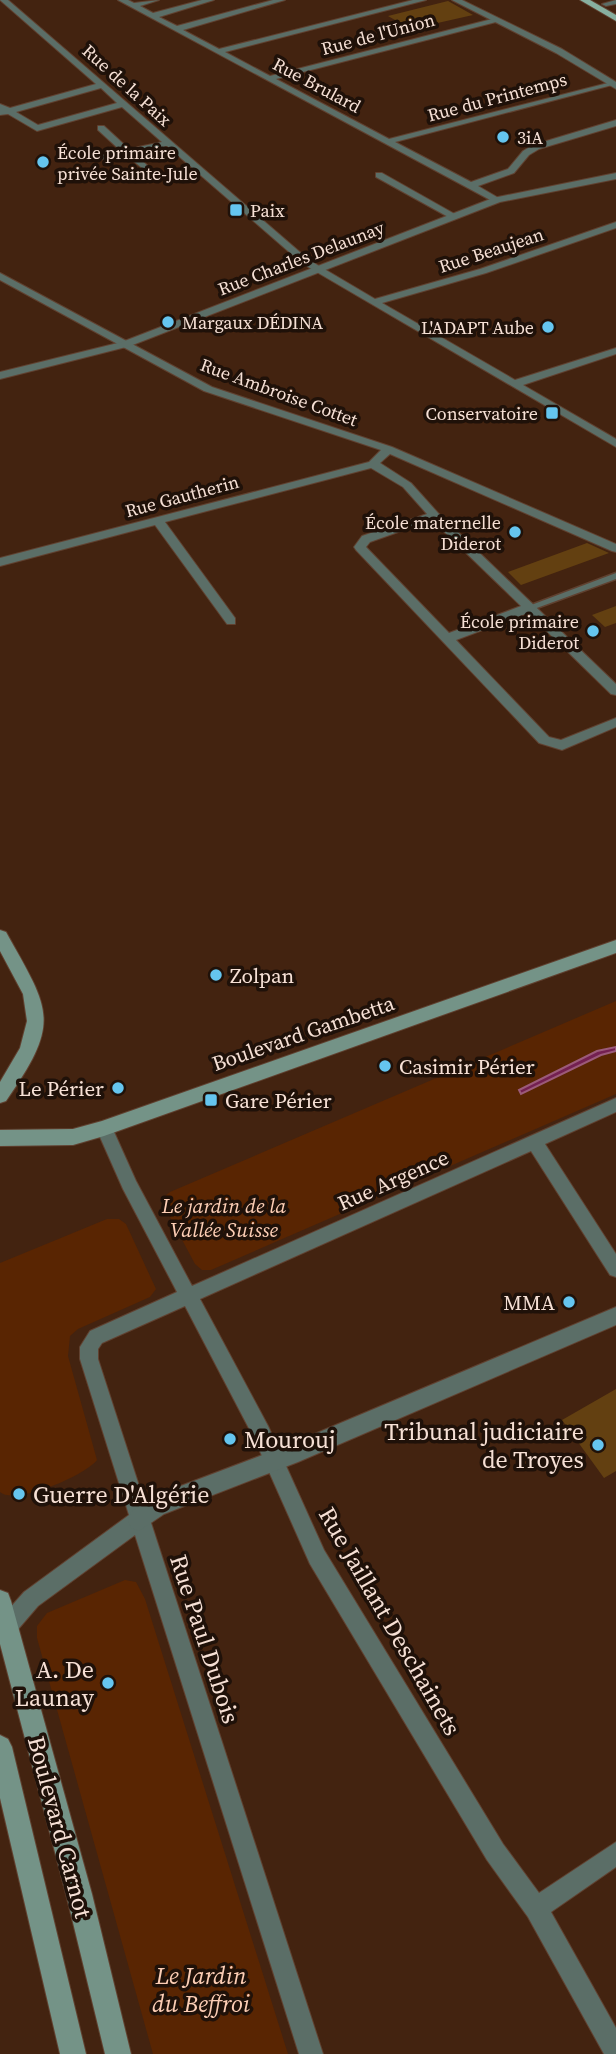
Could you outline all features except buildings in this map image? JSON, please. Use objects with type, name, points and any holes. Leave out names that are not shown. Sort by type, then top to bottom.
[{"type":"main road","points":[[584,0],[616,18]]},
{"type":"main road","points":[[602,2],[616,9]]},
{"type":"main road","points":[[0,936],[33,996],[35,1020],[29,1048],[0,1096]]},
{"type":"main road","name":"Boulevard Gambetta","points":[[0,1138],[72,1137],[104,1128],[616,946]]},
{"type":"main road","name":"Boulevard Carnot","points":[[0,1601],[4,1633],[79,1894],[118,2054]]},
{"type":"main road","name":"Boulevard Carnot","points":[[0,1747],[73,2054]]},
{"type":"street","name":"Rue de la Paix","points":[[4,0],[306,262],[616,444]]},
{"type":"street","name":"Rue Brulard","points":[[122,0],[497,200]]},
{"type":"street","points":[[133,6],[155,0]]},
{"type":"street","points":[[152,16],[210,0]]},
{"type":"street","points":[[177,29],[281,0]]},
{"type":"street","points":[[220,51],[422,0]]},
{"type":"street","points":[[456,0],[559,51],[614,85]]},
{"type":"street","points":[[602,2],[616,2]]},
{"type":"street","name":"Rue de l'Union","points":[[271,78],[493,20]]},
{"type":"street","points":[[3,110],[103,85]]},
{"type":"street","name":"Rue du Printemps","points":[[390,141],[614,85]]},
{"type":"street","points":[[3,110],[37,128],[122,104]]},
{"type":"street","points":[[472,185],[511,171],[526,153],[544,144],[616,123]]},
{"type":"street","points":[[101,128],[147,169]]},
{"type":"street","points":[[91,160],[167,143]]},
{"type":"street","points":[[379,175],[456,217]]},
{"type":"street","name":"Rue Charles Delaunay","points":[[0,376],[126,344],[320,271],[497,200],[616,176]]},
{"type":"street","name":"Rue Beaujean","points":[[374,302],[483,271],[616,225]]},
{"type":"street","name":"Rue Ambroise Cottet","points":[[0,276],[208,389],[440,470],[616,548]]},
{"type":"street","points":[[514,384],[616,351]]},
{"type":"street","points":[[384,450],[401,463],[407,485]]},
{"type":"street","name":"Rue Gautherin","points":[[0,562],[373,464],[384,450]]},
{"type":"street","points":[[373,464],[407,485],[434,516],[616,691]]},
{"type":"street","points":[[407,485],[421,473],[440,470]]},
{"type":"street","points":[[434,516],[360,544],[550,744],[562,745],[616,722]]},
{"type":"street","points":[[157,520],[231,621]]},
{"type":"street","points":[[448,638],[616,576]]},
{"type":"street","name":"Rue Argence","points":[[188,1297],[616,1105]]},
{"type":"street","name":"Rue Jaillant Deschainets","points":[[104,1128],[110,1147],[274,1461],[317,1556],[495,1852],[536,1909],[616,2052]]},
{"type":"street","points":[[534,1142],[616,1269]]},
{"type":"street","name":"Rue Paul Dubois","points":[[188,1297],[96,1336],[89,1347],[89,1359],[311,2054]]},
{"type":"street","points":[[4,1633],[31,1599],[157,1506],[274,1461],[616,1316]]},
{"type":"street","points":[[536,1909],[616,1853]]},
{"type":"green space","name":"Le jardin de la Vallée Suisse","points":[[616,1001],[616,1094],[211,1270],[202,1270],[195,1264],[164,1206],[164,1197],[170,1192]]},
{"type":"green space","points":[[107,1219],[119,1219],[126,1224],[156,1289],[150,1297],[78,1329],[70,1336],[68,1356],[97,1460],[79,1473],[50,1487],[20,1495],[0,1492],[0,1263]]},
{"type":"green space","name":"Le Jardin du Beffroi","points":[[125,1580],[136,1582],[145,1599],[288,2054],[153,2054],[37,1638],[37,1626],[47,1613]]},
{"type":"shaded area","points":[[616,1047],[616,1051],[601,1055],[521,1094],[519,1090],[597,1051]]},
{"type":"place","name":"3iA","points":[[503,137]]},
{"type":"place","name":"École primaire privée Sainte-Jule","points":[[43,162]]},
{"type":"place","name":"Paix","points":[[236,210]]},
{"type":"place","name":"Margaux DÉDINA","points":[[168,322]]},
{"type":"place","name":"L'ADAPT Aube","points":[[548,327]]},
{"type":"place","name":"Conservatoire","points":[[552,413]]},
{"type":"place","name":"École maternelle Diderot","points":[[515,532]]},
{"type":"place","name":"École primaire Diderot","points":[[593,631]]},
{"type":"place","name":"Zolpan","points":[[216,975]]},
{"type":"place","name":"Casimir Périer","points":[[385,1066]]},
{"type":"place","name":"Le Périer","points":[[118,1088]]},
{"type":"place","name":"Gare Périer","points":[[211,1100]]},
{"type":"place","name":"MMA","points":[[569,1302]]},
{"type":"place","name":"Mourouj","points":[[230,1439]]},
{"type":"place","name":"Tribunal judiciaire de Troyes","points":[[598,1445]]},
{"type":"place","name":"Guerre D'Algérie","points":[[19,1494]]},
{"type":"place","name":"A. De Launay","points":[[108,1683]]}]
